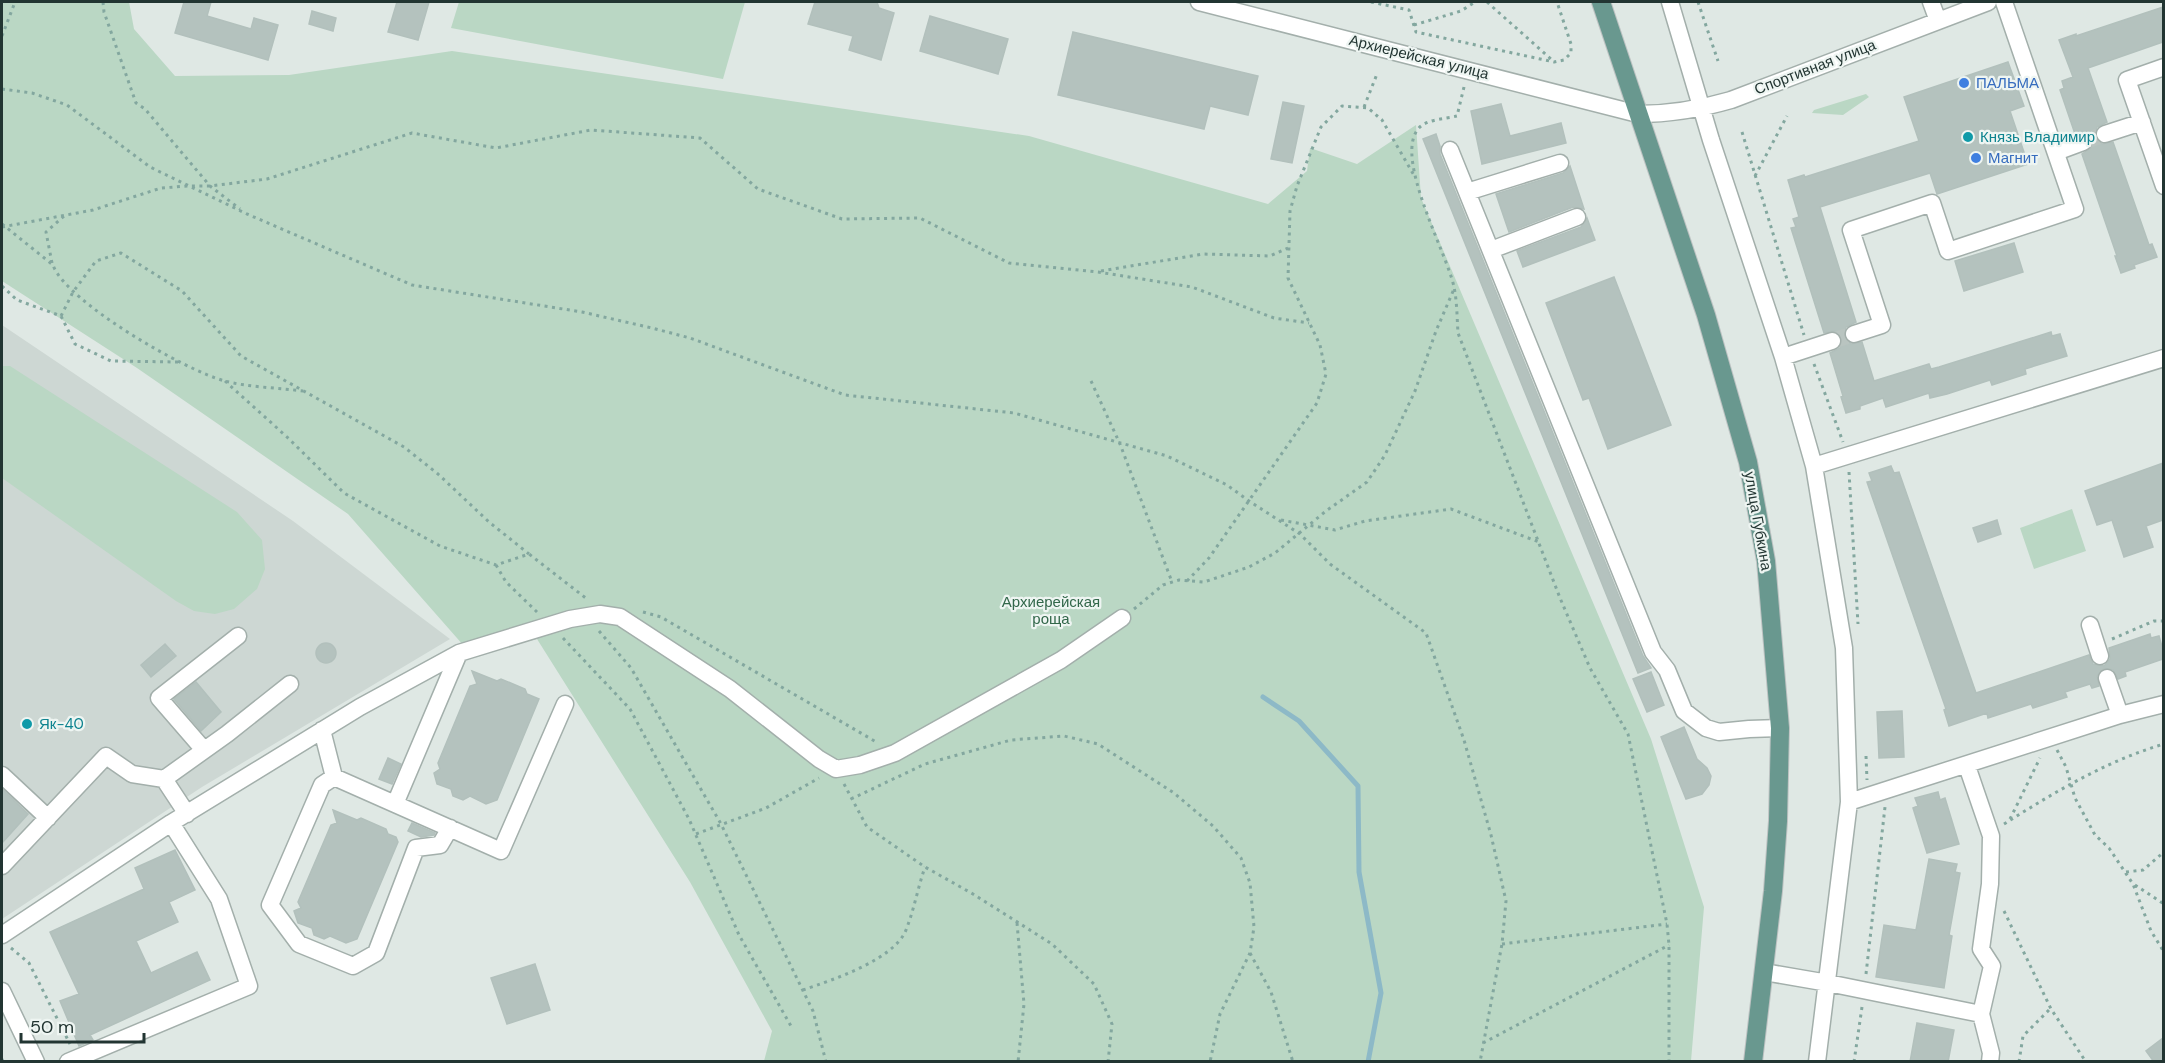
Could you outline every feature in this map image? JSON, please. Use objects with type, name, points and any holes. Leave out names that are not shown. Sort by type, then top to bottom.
[{"type":"main road","name":"улица Губкина","points":[[1601,2],[1706,315],[1748,462],[1766,561],[1780,729],[1778,821],[1753,1062]]},
{"type":"street","name":"Архиерейская улица","points":[[1199,2],[1638,114]]},
{"type":"street","points":[[1670,2],[1701,108],[1783,357],[1814,466],[1844,648],[1849,802],[1818,1062]]},
{"type":"street","points":[[1931,2],[1938,21]]},
{"type":"street","name":"Спортивная улица","points":[[1638,114],[1665,114],[1731,100],[1988,2]]},
{"type":"street","points":[[1854,334],[1882,325],[1851,230],[1932,203],[1948,251],[2075,209],[2004,2]]},
{"type":"street","points":[[2163,67],[2127,80],[2163,186]]},
{"type":"street","points":[[2105,134],[2142,122]]},
{"type":"street","points":[[2056,152],[2083,142]]},
{"type":"street","points":[[1450,150],[1653,652],[1667,670],[1684,711],[1706,728],[1719,732],[1780,729]]},
{"type":"street","points":[[1467,192],[1560,163]]},
{"type":"street","points":[[1491,249],[1577,217]]},
{"type":"street","points":[[1783,357],[1832,341]]},
{"type":"street","points":[[1814,466],[2163,358]]},
{"type":"street","points":[[5,940],[171,824],[360,706],[459,652],[550,625],[593,615],[620,617],[730,689],[819,759],[836,769],[860,765],[895,753],[1061,660],[1122,618]]},
{"type":"street","points":[[2090,625],[2098,651]]},
{"type":"street","points":[[204,750],[159,698],[238,636]]},
{"type":"street","points":[[395,804],[459,652]]},
{"type":"street","points":[[2107,678],[2120,715]]},
{"type":"street","points":[[2,866],[106,756],[132,774],[164,779],[290,684]]},
{"type":"street","points":[[334,777],[501,851],[565,704]]},
{"type":"street","points":[[1849,802],[2120,715],[2163,704]]},
{"type":"street","points":[[322,730],[334,777]]},
{"type":"street","points":[[1967,766],[1990,833],[1990,884],[1981,949],[1992,966],[1981,1014],[1991,1053],[1989,1062]]},
{"type":"street","points":[[2,775],[48,818]]},
{"type":"street","points":[[334,777],[322,785],[270,905],[299,944],[353,966],[376,953],[416,848],[440,845],[450,828]]},
{"type":"street","points":[[164,779],[187,814]]},
{"type":"street","points":[[72,1059],[249,986],[219,899],[171,824]]},
{"type":"street","points":[[1764,972],[1981,1014]]},
{"type":"street","points":[[2,991],[36,1062]]},
{"type":"path","points":[[2,36],[15,2]]},
{"type":"path","points":[[103,2],[104,12],[136,103],[145,110],[210,186],[246,214]]},
{"type":"path","points":[[1371,2],[1409,10],[1416,32],[1554,62],[1564,60],[1572,53],[1557,2]]},
{"type":"path","points":[[1414,25],[1461,11],[1475,2]]},
{"type":"path","points":[[1487,2],[1554,62]]},
{"type":"path","points":[[1698,2],[1718,61]]},
{"type":"path","points":[[1364,107],[1377,74]]},
{"type":"path","points":[[1464,87],[1457,116],[1429,122],[1418,128],[1411,144],[1416,180],[1455,287],[1458,333],[1590,668],[1628,734],[1667,924],[1669,1062]]},
{"type":"path","points":[[2,89],[32,93],[67,105],[150,167],[246,214],[412,285],[582,312],[652,328],[690,338],[845,395],[1014,413],[1167,456],[1227,485],[1300,534],[1330,564],[1426,633],[1464,740],[1491,835],[1506,901],[1502,944],[1480,1062]]},
{"type":"path","points":[[1187,581],[1209,558],[1317,403],[1326,374],[1320,345],[1288,278],[1290,211],[1297,186],[1321,126],[1342,106],[1368,108],[1383,120],[1416,180]]},
{"type":"path","points":[[1755,176],[1787,116]]},
{"type":"path","points":[[2,226],[93,210],[161,188],[210,186],[267,179],[412,133],[496,148],[591,130],[700,138],[758,189],[842,219],[920,218],[1009,263],[1098,272],[1191,287],[1274,318],[1308,323]]},
{"type":"path","points":[[66,215],[46,232],[56,275],[73,292],[124,331],[181,362],[225,381],[304,391]]},
{"type":"path","points":[[2,226],[53,265]]},
{"type":"path","points":[[1098,272],[1203,254],[1269,256],[1288,248]]},
{"type":"path","points":[[61,316],[73,292],[96,261],[121,253],[182,291],[241,356],[404,447],[529,554],[582,594],[593,597]]},
{"type":"path","points":[[2,286],[18,300],[61,316],[75,344],[111,361],[181,362]]},
{"type":"path","points":[[1122,618],[1163,585],[1172,582],[1204,582],[1249,567],[1275,553],[1309,524],[1367,482],[1385,455],[1415,391],[1436,331],[1455,287]]},
{"type":"path","points":[[225,381],[344,493],[440,546],[496,565],[529,554]]},
{"type":"path","points":[[1091,381],[1120,444],[1172,582]]},
{"type":"path","points":[[1278,519],[1335,530],[1365,521],[1451,509],[1539,542]]},
{"type":"path","points":[[496,565],[506,582],[630,708],[696,834],[739,935],[791,1026]]},
{"type":"path","points":[[582,594],[593,615],[631,668],[721,824],[813,1011],[826,1062]]},
{"type":"path","points":[[638,610],[661,617],[895,753]]},
{"type":"path","points":[[2098,651],[2154,621],[2163,621]]},
{"type":"path","points":[[850,799],[925,764],[1011,740],[1064,736],[1098,744],[1174,793],[1213,826],[1241,858],[1250,883],[1254,927],[1250,953],[1220,1014],[1210,1062]]},
{"type":"path","points":[[2051,738],[2066,767],[2075,798],[2095,835],[2109,848],[2133,884],[2151,931],[2163,952]]},
{"type":"path","points":[[2009,821],[2051,738]]},
{"type":"path","points":[[1990,833],[2070,783],[2139,751],[2163,744]]},
{"type":"path","points":[[696,834],[765,808],[836,769],[867,828],[925,867],[1052,944],[1095,984],[1112,1024],[1108,1062]]},
{"type":"path","points":[[1854,1062],[1886,792]]},
{"type":"path","points":[[2126,872],[2143,870],[2163,852]]},
{"type":"path","points":[[803,990],[852,972],[895,947],[905,932],[925,867]]},
{"type":"path","points":[[1990,884],[2051,1009],[2086,1062]]},
{"type":"path","points":[[2133,884],[2163,904]]},
{"type":"path","points":[[1017,922],[1024,1004],[1018,1062]]},
{"type":"path","points":[[1502,944],[1667,924]]},
{"type":"path","points":[[5,940],[29,963],[72,1059]]},
{"type":"path","points":[[1483,1043],[1669,945]]},
{"type":"path","points":[[1250,953],[1271,992],[1293,1062]]},
{"type":"path","points":[[2019,1062],[2023,1035],[2051,1009]]},
{"type":"shaded area","points":[[2,325],[293,521],[450,639],[202,787],[2,919]]},
{"type":"green space","name":"Архиерейская роща","points":[[2,2],[129,2],[134,29],[175,76],[289,75],[452,51],[1029,136],[1268,204],[1307,171],[1310,148],[1357,164],[1416,125],[1421,198],[1651,739],[1704,907],[1691,1061],[764,1061],[772,1031],[690,882],[537,639],[471,654],[348,514],[137,368],[2,281]]},
{"type":"green space","points":[[459,2],[745,2],[723,79],[451,28]]},
{"type":"green space","points":[[1866,94],[1869,97],[1843,115],[1812,113],[1814,110]]},
{"type":"green space","points":[[2,366],[10,366],[237,512],[262,540],[265,569],[257,589],[234,609],[215,614],[194,611],[176,601],[2,478]]},
{"type":"green space","points":[[2072,509],[2086,551],[2034,569],[2020,528]]},
{"type":"building","points":[[184,2],[211,2],[207,16],[251,29],[254,18],[278,25],[268,60],[175,33]]},
{"type":"building","points":[[397,2],[429,2],[418,40],[388,32]]},
{"type":"building","points":[[815,2],[877,2],[879,8],[894,13],[881,60],[849,50],[853,36],[808,24]]},
{"type":"building","points":[[2163,7],[2163,42],[2088,68],[2107,122],[2097,127],[2095,138],[2102,144],[2113,142],[2149,245],[2152,244],[2157,257],[2134,265],[2135,268],[2121,273],[2082,154],[2091,148],[2093,139],[2085,132],[2075,134],[2060,90],[2064,88],[2062,81],[2073,77],[2059,40]]},
{"type":"building","points":[[312,11],[336,18],[333,31],[309,24]]},
{"type":"building","points":[[930,16],[1008,39],[998,74],[920,51]]},
{"type":"building","points":[[1073,32],[1258,76],[1248,115],[1210,106],[1204,129],[1058,95]]},
{"type":"building","points":[[2008,62],[2024,106],[2010,111],[2028,164],[1937,194],[1930,173],[1820,207],[1856,322],[1846,327],[1844,337],[1851,344],[1862,342],[1874,381],[1929,364],[1931,369],[1939,367],[2051,332],[2052,336],[2060,334],[2067,356],[2025,369],[2026,374],[1992,385],[1990,380],[1930,398],[1929,393],[1886,407],[1883,398],[1846,413],[1830,353],[1840,348],[1842,338],[1835,331],[1824,333],[1791,228],[1796,227],[1793,219],[1799,217],[1788,180],[1804,175],[1805,177],[1919,141],[1904,97]]},
{"type":"building","points":[[1283,102],[1304,106],[1292,163],[1271,159]]},
{"type":"building","points":[[1501,104],[1510,136],[1561,123],[1566,143],[1482,164],[1471,111]]},
{"type":"building","points":[[1436,134],[1440,154],[1643,656],[1651,668],[1638,673],[1423,139]]},
{"type":"building","points":[[1570,166],[1584,209],[1573,207],[1509,232],[1496,194],[1563,173]]},
{"type":"building","points":[[1587,218],[1595,240],[1523,267],[1517,251],[1581,227]]},
{"type":"building","points":[[2014,243],[2023,272],[1964,291],[1955,261]]},
{"type":"building","points":[[1614,277],[1671,425],[1608,449],[1589,398],[1583,400],[1546,303]]},
{"type":"building","points":[[2163,463],[2163,520],[2146,526],[2153,547],[2124,557],[2112,520],[2097,525],[2085,491]]},
{"type":"building","points":[[1891,466],[1894,473],[1899,472],[1976,693],[2089,655],[2093,664],[2104,666],[2110,659],[2109,648],[2150,634],[2151,638],[2159,636],[2163,659],[2125,672],[2126,676],[2118,679],[2113,670],[2104,668],[2097,676],[2099,686],[2092,688],[2090,684],[2065,692],[2067,697],[2033,708],[2031,704],[1988,718],[1987,713],[1949,726],[1944,710],[1946,709],[1867,482],[1872,481],[1869,473]]},
{"type":"building","points":[[1997,520],[2001,534],[1978,542],[1973,528]]},
{"type":"building","points":[[322,643],[330,643],[336,649],[336,657],[330,663],[322,663],[316,657],[316,649]]},
{"type":"building","points":[[165,644],[176,656],[151,677],[141,665]]},
{"type":"building","points":[[472,671],[525,689],[527,694],[539,699],[497,800],[486,804],[470,796],[463,800],[453,796],[451,789],[437,784],[434,773],[440,769],[438,763],[470,686],[477,684]]},
{"type":"building","points":[[1651,672],[1664,705],[1647,712],[1633,679]]},
{"type":"building","points":[[196,682],[221,712],[201,731],[174,699]]},
{"type":"building","points":[[1902,711],[1904,757],[1879,758],[1877,712]]},
{"type":"building","points":[[1684,727],[1697,759],[1707,768],[1711,776],[1709,785],[1702,794],[1686,799],[1661,737]]},
{"type":"building","points":[[388,758],[401,764],[392,784],[379,779]]},
{"type":"building","points":[[2,789],[28,814],[2,843]]},
{"type":"building","points":[[1938,792],[1940,800],[1945,798],[1959,844],[1927,853],[1913,808],[1918,806],[1915,798]]},
{"type":"building","points":[[333,810],[357,820],[361,818],[386,829],[388,834],[396,837],[398,842],[357,939],[346,943],[330,936],[324,939],[314,935],[312,928],[298,923],[294,911],[301,908],[298,902],[331,825],[337,823]]},
{"type":"building","points":[[412,823],[435,833],[421,837],[408,831]]},
{"type":"building","points":[[175,850],[195,890],[169,902],[178,922],[136,941],[151,973],[197,952],[210,980],[90,1035],[93,1040],[79,1046],[60,1001],[79,994],[50,932],[144,889],[135,868]]},
{"type":"building","points":[[1929,859],[1957,864],[1955,872],[1960,873],[1949,935],[1952,936],[1944,988],[1876,977],[1884,925],[1916,930]]},
{"type":"building","points":[[535,964],[550,1010],[507,1024],[491,978]]},
{"type":"building","points":[[1917,1023],[1954,1030],[1948,1062],[1910,1062]]},
{"type":"building","points":[[2163,1038],[2163,1062],[2154,1062],[2146,1051]]},
{"type":"waterway","points":[[1263,697],[1299,721],[1358,786],[1359,872],[1381,993],[1368,1062]]},
{"type":"tunnel","points":[[2083,142],[2105,134]]},
{"type":"tunnel","points":[[1832,341],[1854,334]]},
{"type":"place","name":"ПАЛЬМА","points":[[1964,83]]},
{"type":"place","name":"Князь Владимир","points":[[1968,137]]},
{"type":"place","name":"Магнит","points":[[1976,158]]},
{"type":"place","name":"Як-40","points":[[27,724]]}]
